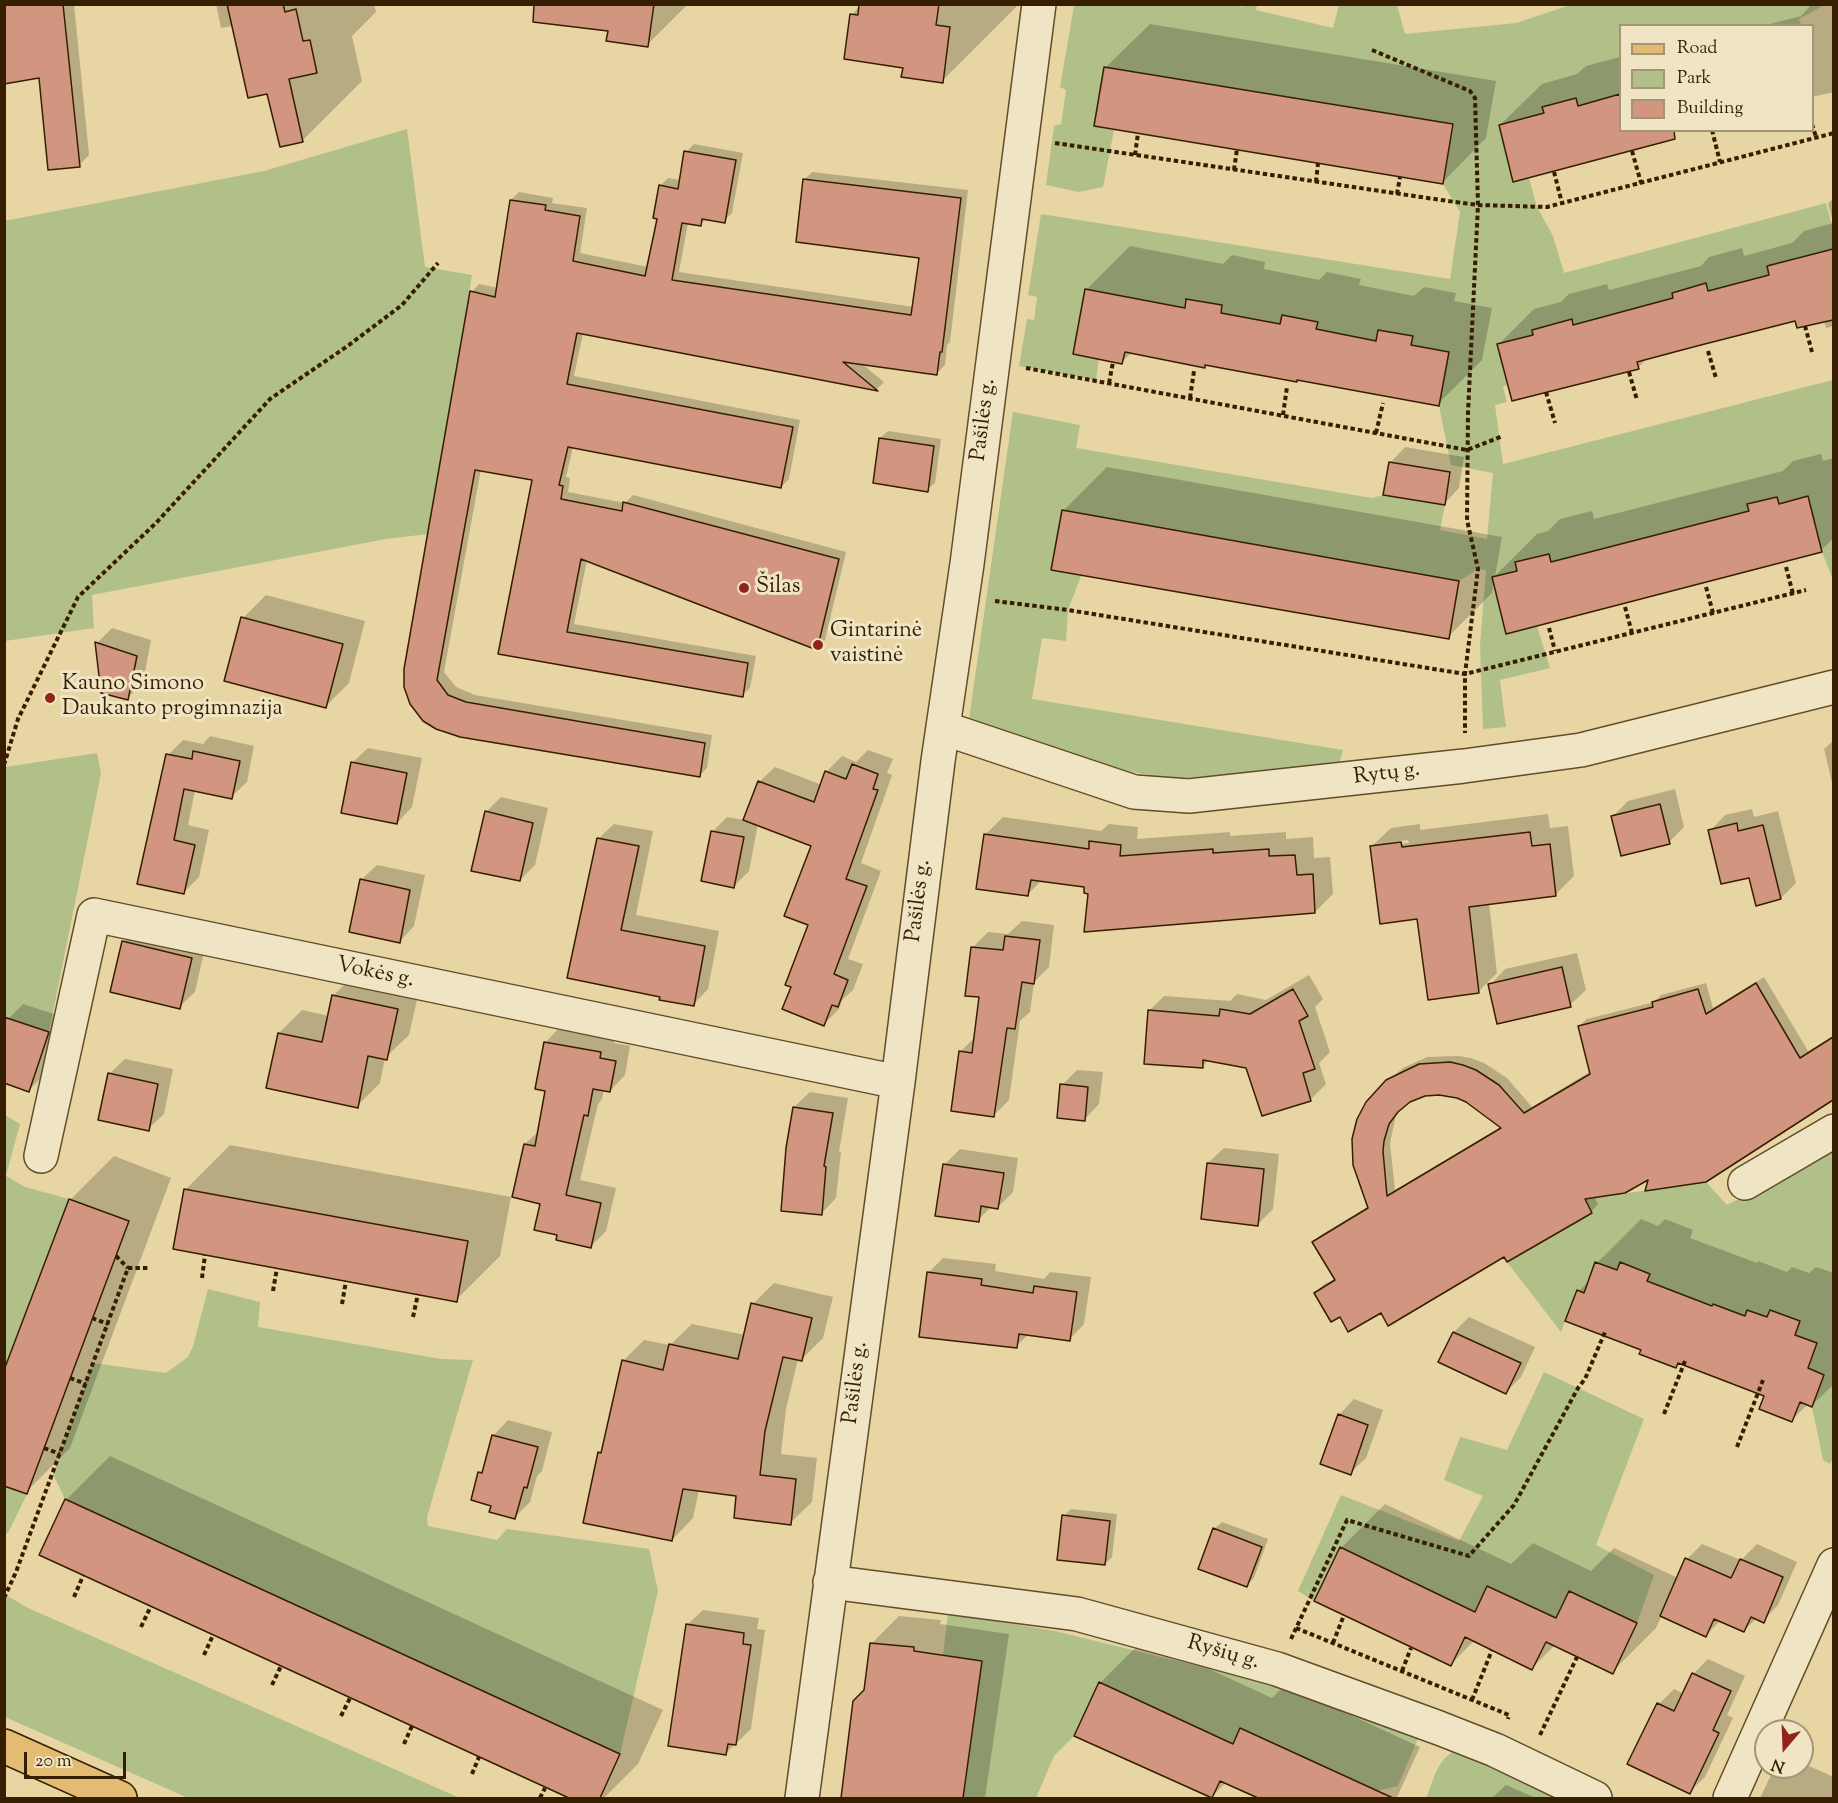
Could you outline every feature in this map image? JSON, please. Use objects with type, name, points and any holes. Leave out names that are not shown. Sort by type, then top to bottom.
[{"type":"main road","points":[[4,1746],[120,1798]]},
{"type":"street","name":"Pašilės g.","points":[[802,1798],[1039,4]]},
{"type":"street","name":"Rytų g.","points":[[943,728],[1134,792],[1189,796],[1464,766],[1581,750],[1833,687]]},
{"type":"street","name":"Vokės g.","points":[[41,1156],[94,915],[898,1082]]},
{"type":"street","points":[[1745,1183],[1833,1131]]},
{"type":"street","points":[[1730,1798],[1833,1565]]},
{"type":"street","name":"Ryšių g.","points":[[830,1582],[1077,1614],[1277,1669],[1495,1750],[1595,1798]]},
{"type":"path","points":[[1372,50],[1470,91],[1475,98],[1478,205],[1467,450],[1467,520],[1478,569],[1465,674],[1464,766]]},
{"type":"path","points":[[1814,130],[1816,137]]},
{"type":"path","points":[[1712,132],[1720,162]]},
{"type":"path","points":[[1135,155],[1138,133]]},
{"type":"path","points":[[1021,138],[1478,205],[1547,207],[1833,133]]},
{"type":"path","points":[[1234,170],[1237,149]]},
{"type":"path","points":[[1632,151],[1641,183]]},
{"type":"path","points":[[1316,182],[1318,163]]},
{"type":"path","points":[[1554,172],[1562,203]]},
{"type":"path","points":[[1397,194],[1400,177]]},
{"type":"path","points":[[4,765],[18,719],[78,597],[156,523],[270,399],[349,345],[402,305],[438,262]]},
{"type":"path","points":[[1805,326],[1812,352]]},
{"type":"path","points":[[1708,351],[1716,378]]},
{"type":"path","points":[[993,362],[1467,450],[1503,436]]},
{"type":"path","points":[[1110,383],[1113,362]]},
{"type":"path","points":[[1190,399],[1194,371]]},
{"type":"path","points":[[1629,372],[1637,400]]},
{"type":"path","points":[[1282,415],[1287,387]]},
{"type":"path","points":[[1546,392],[1555,423]]},
{"type":"path","points":[[1376,433],[1383,403]]},
{"type":"path","points":[[1786,567],[1792,594]]},
{"type":"path","points":[[1706,587],[1713,613]]},
{"type":"path","points":[[962,597],[1068,609],[1465,674],[1806,590]]},
{"type":"path","points":[[1625,608],[1632,633]]},
{"type":"path","points":[[1548,628],[1555,651]]},
{"type":"path","points":[[202,1278],[206,1255]]},
{"type":"path","points":[[116,1256],[128,1268],[148,1268]]},
{"type":"path","points":[[4,1599],[128,1268]]},
{"type":"path","points":[[273,1292],[277,1268]]},
{"type":"path","points":[[342,1304],[346,1281]]},
{"type":"path","points":[[413,1317],[418,1294]]},
{"type":"path","points":[[92,1318],[108,1324]]},
{"type":"path","points":[[1277,1669],[1347,1520],[1469,1556],[1514,1505],[1585,1379],[1605,1332]]},
{"type":"path","points":[[1664,1414],[1685,1361]]},
{"type":"path","points":[[70,1378],[86,1384]]},
{"type":"path","points":[[1737,1447],[1763,1380]]},
{"type":"path","points":[[44,1448],[60,1454]]},
{"type":"path","points":[[74,1597],[83,1576]]},
{"type":"path","points":[[141,1627],[150,1606]]},
{"type":"path","points":[[1333,1643],[1344,1615]]},
{"type":"path","points":[[1296,1628],[1509,1715],[1495,1750]]},
{"type":"path","points":[[204,1655],[213,1635]]},
{"type":"path","points":[[1402,1671],[1412,1648]]},
{"type":"path","points":[[1472,1700],[1492,1650]]},
{"type":"path","points":[[1525,1765],[1577,1657]]},
{"type":"path","points":[[272,1685],[281,1666]]},
{"type":"path","points":[[341,1716],[350,1698]]},
{"type":"path","points":[[404,1744],[412,1726]]},
{"type":"path","points":[[472,1774],[479,1757]]},
{"type":"path","points":[[540,1798],[545,1788]]},
{"type":"green space","points":[[1233,4],[1242,7],[1243,5],[1257,5],[1256,10],[1333,28],[1339,5],[1397,5],[1405,34],[1516,23],[1570,5],[1824,5],[1799,19],[1801,24],[1619,24],[1619,94],[1578,106],[1542,107],[1544,113],[1499,125],[1513,182],[1529,178],[1537,207],[1553,236],[1564,273],[1826,203],[1833,229],[1834,256],[1799,265],[1797,258],[1767,266],[1769,275],[1708,291],[1705,283],[1672,292],[1673,298],[1574,328],[1571,319],[1532,330],[1533,335],[1497,344],[1507,385],[1503,387],[1507,402],[1495,405],[1503,464],[1833,380],[1833,580],[1822,552],[1808,496],[1779,504],[1776,497],[1747,504],[1749,511],[1551,562],[1548,554],[1515,562],[1517,571],[1497,576],[1498,601],[1506,633],[1537,626],[1550,668],[1500,680],[1506,727],[1483,729],[1480,645],[1486,570],[1478,569],[1459,581],[1062,510],[1051,570],[1081,576],[1068,610],[1066,641],[1042,638],[1032,699],[1343,750],[1338,767],[1167,779],[1099,765],[969,719],[1013,412],[1080,425],[1076,448],[1372,498],[1383,495],[1445,505],[1440,530],[1487,539],[1493,473],[1451,465],[1439,406],[1449,352],[1411,345],[1379,330],[1376,341],[1316,329],[1318,323],[1282,315],[1280,324],[1221,313],[1222,305],[1187,299],[1185,308],[1085,290],[1073,354],[1099,359],[1096,380],[1019,366],[1027,319],[1034,320],[1037,297],[1028,295],[1041,214],[1450,279],[1460,212],[1443,184],[1453,124],[1105,67],[1095,126],[1114,130],[1103,187],[1079,192],[1046,185],[1054,126],[1061,124],[1066,90],[1060,87],[1074,6],[1071,5]]},
{"type":"green space","name":"Kauno Simono Daukanto progimnazija","points":[[407,129],[425,267],[472,275],[428,534],[386,539],[92,595],[94,628],[5,641],[4,221],[264,171]]},
{"type":"green space","points":[[97,753],[101,773],[49,1032],[5,1017],[5,767]]},
{"type":"green space","points":[[5,1115],[20,1124],[6,1176],[25,1187],[69,1199],[5,1370]]},
{"type":"green space","points":[[1833,1149],[1834,1457],[1830,1464],[1823,1460],[1812,1407],[1824,1375],[1808,1368],[1817,1343],[1795,1335],[1800,1321],[1771,1310],[1767,1317],[1747,1310],[1745,1316],[1713,1304],[1710,1312],[1647,1281],[1650,1274],[1620,1263],[1617,1270],[1596,1263],[1584,1293],[1577,1291],[1561,1332],[1507,1262],[1591,1213],[1585,1199],[1706,1182],[1727,1205]]},
{"type":"green space","points":[[208,1289],[260,1302],[258,1327],[441,1359],[473,1360],[427,1517],[428,1526],[497,1540],[507,1529],[649,1549],[658,1591],[620,1754],[65,1499],[53,1474],[93,1363],[166,1373],[188,1357]]},
{"type":"green space","points":[[1544,1372],[1644,1419],[1596,1545],[1654,1575],[1637,1623],[1569,1591],[1556,1618],[1488,1586],[1475,1612],[1340,1547],[1314,1601],[1298,1591],[1341,1495],[1459,1541],[1483,1496],[1444,1480],[1460,1437],[1507,1450]]},
{"type":"green space","points":[[4,1486],[27,1494],[8,1533],[5,1533]]},
{"type":"green space","points":[[4,1594],[28,1608],[460,1798],[188,1798],[5,1717]]},
{"type":"green space","points":[[948,1613],[1055,1631],[1250,1679],[1419,1736],[1398,1786],[1377,1791],[1240,1728],[1233,1744],[1099,1682],[1074,1736],[1054,1756],[1036,1798],[963,1798],[982,1661],[943,1655]]},
{"type":"green space","points":[[1455,1751],[1564,1798],[1426,1798],[1440,1765]]},
{"type":"building","points":[[4,4],[63,4],[80,167],[48,170],[39,78],[4,84]]},
{"type":"building","points":[[227,4],[283,4],[285,12],[296,9],[303,41],[310,40],[317,73],[289,79],[303,142],[280,147],[267,94],[248,98]]},
{"type":"building","points":[[534,4],[654,4],[648,47],[606,41],[608,31],[533,22]]},
{"type":"building","points":[[859,4],[939,4],[936,25],[950,27],[943,83],[901,77],[903,68],[844,59],[850,14],[858,15]]},
{"type":"building","points":[[1104,67],[1453,124],[1443,184],[1094,126]]},
{"type":"building","points":[[1619,94],[1619,132],[1674,132],[1675,139],[1513,182],[1499,125],[1544,113],[1542,107],[1576,98],[1578,106]]},
{"type":"building","points":[[684,151],[736,160],[725,223],[702,219],[701,226],[682,223],[672,280],[911,315],[919,258],[796,242],[803,179],[961,198],[942,352],[940,352],[937,375],[843,362],[878,391],[577,333],[567,384],[793,427],[781,488],[568,447],[559,485],[563,486],[561,499],[622,511],[623,502],[839,559],[817,650],[581,559],[567,632],[748,663],[743,697],[498,654],[532,480],[475,470],[437,680],[448,695],[466,702],[705,743],[700,777],[460,737],[436,729],[423,721],[410,704],[404,687],[404,669],[470,291],[495,297],[510,200],[546,205],[545,210],[580,216],[573,261],[645,276],[657,219],[653,218],[659,185],[678,189]]},
{"type":"building","points":[[1833,249],[1833,320],[1797,328],[1795,321],[1637,362],[1639,369],[1512,401],[1497,344],[1533,335],[1532,330],[1572,319],[1573,325],[1673,298],[1672,293],[1706,283],[1708,291],[1769,275],[1767,266]]},
{"type":"building","points":[[1085,289],[1185,308],[1186,299],[1222,305],[1221,313],[1280,324],[1282,315],[1318,322],[1316,329],[1376,341],[1378,330],[1413,336],[1411,345],[1449,352],[1439,406],[1205,365],[1205,368],[1125,352],[1122,364],[1073,354]]},
{"type":"building","points":[[879,438],[934,446],[928,492],[873,483]]},
{"type":"building","points":[[1389,462],[1450,472],[1445,505],[1383,495]]},
{"type":"building","points":[[1808,496],[1822,552],[1506,634],[1492,577],[1517,571],[1515,562],[1549,554],[1551,562],[1749,511],[1747,504],[1777,497],[1779,504]]},
{"type":"building","points":[[1062,510],[1459,581],[1449,639],[1051,570]]},
{"type":"building","points":[[241,617],[343,644],[326,708],[224,681]]},
{"type":"building","points":[[95,642],[137,656],[128,700],[101,693]]},
{"type":"building","points":[[193,751],[240,761],[232,799],[184,789],[174,840],[195,845],[184,894],[137,884],[166,754],[192,759]]},
{"type":"building","points":[[351,762],[407,773],[397,824],[341,813]]},
{"type":"building","points":[[852,764],[878,774],[873,789],[878,790],[846,879],[867,886],[834,974],[848,980],[838,1007],[832,1005],[824,1026],[782,1009],[791,987],[785,985],[808,925],[784,916],[811,846],[743,820],[758,781],[814,802],[825,771],[846,779]]},
{"type":"building","points":[[1660,804],[1670,844],[1621,856],[1611,816]]},
{"type":"building","points":[[485,811],[533,823],[520,881],[471,871]]},
{"type":"building","points":[[1737,823],[1738,831],[1763,825],[1781,899],[1756,906],[1749,878],[1721,884],[1708,830]]},
{"type":"building","points":[[711,831],[744,837],[734,888],[701,881]]},
{"type":"building","points":[[1530,832],[1532,846],[1550,844],[1556,896],[1469,907],[1479,993],[1428,1000],[1417,919],[1380,924],[1370,846],[1401,842],[1402,847]]},
{"type":"building","points":[[984,834],[1089,849],[1089,841],[1121,845],[1120,856],[1213,849],[1213,853],[1269,849],[1269,856],[1295,855],[1297,875],[1313,874],[1315,913],[1084,932],[1088,894],[1084,893],[1084,887],[1031,880],[1028,896],[976,889]]},
{"type":"building","points":[[597,838],[639,846],[621,930],[705,946],[694,1006],[567,978]]},
{"type":"building","points":[[360,879],[410,890],[400,943],[349,932]]},
{"type":"building","points":[[1005,936],[1040,940],[1034,984],[1022,982],[1015,1029],[1007,1028],[994,1117],[951,1111],[959,1051],[972,1053],[979,997],[965,996],[971,947],[1003,950]]},
{"type":"building","points":[[122,941],[192,958],[180,1009],[110,992]]},
{"type":"building","points":[[1562,967],[1571,1007],[1497,1024],[1488,984]]},
{"type":"building","points":[[1756,983],[1800,1058],[1833,1037],[1833,1100],[1706,1182],[1645,1191],[1648,1180],[1625,1193],[1585,1199],[1592,1213],[1507,1262],[1504,1257],[1388,1326],[1381,1313],[1348,1332],[1340,1317],[1331,1322],[1314,1293],[1335,1280],[1312,1242],[1368,1208],[1353,1165],[1352,1139],[1357,1119],[1366,1102],[1386,1080],[1419,1064],[1450,1062],[1463,1065],[1476,1070],[1499,1085],[1524,1113],[1590,1074],[1578,1026],[1653,1007],[1652,1002],[1698,989],[1706,1014]],"holes":[[[1439,1095],[1457,1098],[1501,1128],[1387,1196],[1383,1151],[1389,1124],[1410,1102],[1425,1096]]]},
{"type":"building","points":[[1293,989],[1308,1016],[1299,1021],[1315,1069],[1303,1073],[1311,1101],[1262,1116],[1246,1068],[1203,1060],[1203,1068],[1144,1064],[1148,1010],[1219,1016],[1220,1009],[1250,1014]]},
{"type":"building","points":[[332,995],[398,1009],[387,1060],[368,1056],[358,1108],[266,1088],[278,1033],[322,1042]]},
{"type":"building","points":[[4,1017],[49,1032],[29,1092],[4,1083]]},
{"type":"building","points":[[544,1042],[601,1052],[600,1058],[616,1061],[610,1092],[593,1089],[588,1116],[584,1115],[566,1195],[601,1203],[591,1248],[556,1240],[557,1235],[534,1230],[540,1204],[512,1197],[524,1144],[535,1146],[545,1091],[535,1089]]},
{"type":"building","points":[[108,1073],[158,1084],[149,1131],[98,1120]]},
{"type":"building","points":[[1060,1084],[1088,1087],[1085,1121],[1057,1118]]},
{"type":"building","points":[[793,1107],[833,1113],[824,1166],[826,1167],[822,1215],[781,1211],[786,1148]]},
{"type":"building","points":[[1207,1163],[1264,1169],[1258,1226],[1201,1219]]},
{"type":"building","points":[[943,1164],[1004,1173],[998,1209],[981,1206],[979,1222],[935,1216]]},
{"type":"building","points":[[184,1189],[468,1241],[457,1302],[173,1249]]},
{"type":"building","points":[[69,1199],[129,1221],[27,1494],[4,1486],[4,1370]]},
{"type":"building","points":[[1595,1262],[1617,1270],[1620,1262],[1650,1274],[1647,1281],[1745,1316],[1747,1310],[1767,1317],[1770,1310],[1800,1321],[1795,1335],[1817,1343],[1808,1368],[1824,1375],[1812,1407],[1800,1402],[1792,1422],[1759,1409],[1764,1396],[1678,1363],[1676,1368],[1639,1354],[1641,1350],[1565,1321],[1577,1290],[1584,1293]]},
{"type":"building","points":[[927,1272],[982,1279],[981,1285],[1033,1293],[1034,1286],[1077,1292],[1070,1341],[1019,1334],[1017,1348],[919,1337]]},
{"type":"building","points":[[751,1303],[812,1318],[802,1361],[783,1357],[765,1431],[760,1475],[796,1479],[791,1525],[734,1518],[736,1496],[683,1489],[672,1541],[583,1523],[598,1452],[601,1453],[622,1360],[663,1370],[669,1344],[738,1359]]},
{"type":"building","points":[[1453,1332],[1521,1363],[1506,1394],[1438,1362]]},
{"type":"building","points":[[1338,1414],[1368,1425],[1351,1475],[1320,1464]]},
{"type":"building","points":[[492,1435],[538,1447],[527,1488],[524,1487],[515,1519],[489,1512],[491,1506],[471,1500],[478,1472],[482,1473]]},
{"type":"building","points":[[65,1499],[620,1754],[600,1798],[569,1798],[39,1555]]},
{"type":"building","points":[[1062,1515],[1110,1521],[1105,1565],[1057,1560]]},
{"type":"building","points":[[1213,1528],[1262,1547],[1247,1587],[1198,1569]]},
{"type":"building","points":[[1340,1547],[1475,1612],[1487,1586],[1556,1618],[1569,1591],[1637,1623],[1613,1674],[1546,1642],[1532,1670],[1465,1637],[1451,1666],[1314,1601]]},
{"type":"building","points":[[1685,1558],[1731,1578],[1740,1559],[1783,1577],[1764,1623],[1751,1617],[1744,1632],[1714,1619],[1706,1637],[1660,1616]]},
{"type":"building","points":[[686,1624],[744,1633],[743,1644],[751,1645],[736,1745],[728,1744],[726,1755],[668,1746]]},
{"type":"building","points":[[870,1643],[914,1647],[914,1651],[982,1661],[963,1798],[841,1798],[853,1701],[864,1690]]},
{"type":"building","points":[[1692,1673],[1731,1691],[1713,1730],[1719,1733],[1690,1794],[1627,1764],[1657,1703],[1674,1711]]},
{"type":"building","points":[[1099,1682],[1233,1744],[1240,1728],[1393,1798],[1258,1798],[1220,1781],[1212,1798],[1074,1736]]},
{"type":"place","name":"Šilas","points":[[744,588]]},
{"type":"place","name":"Gintarinė vaistinė","points":[[818,645]]},
{"type":"place","name":"Kauno Simono Daukanto progimnazija","points":[[50,698]]}]
